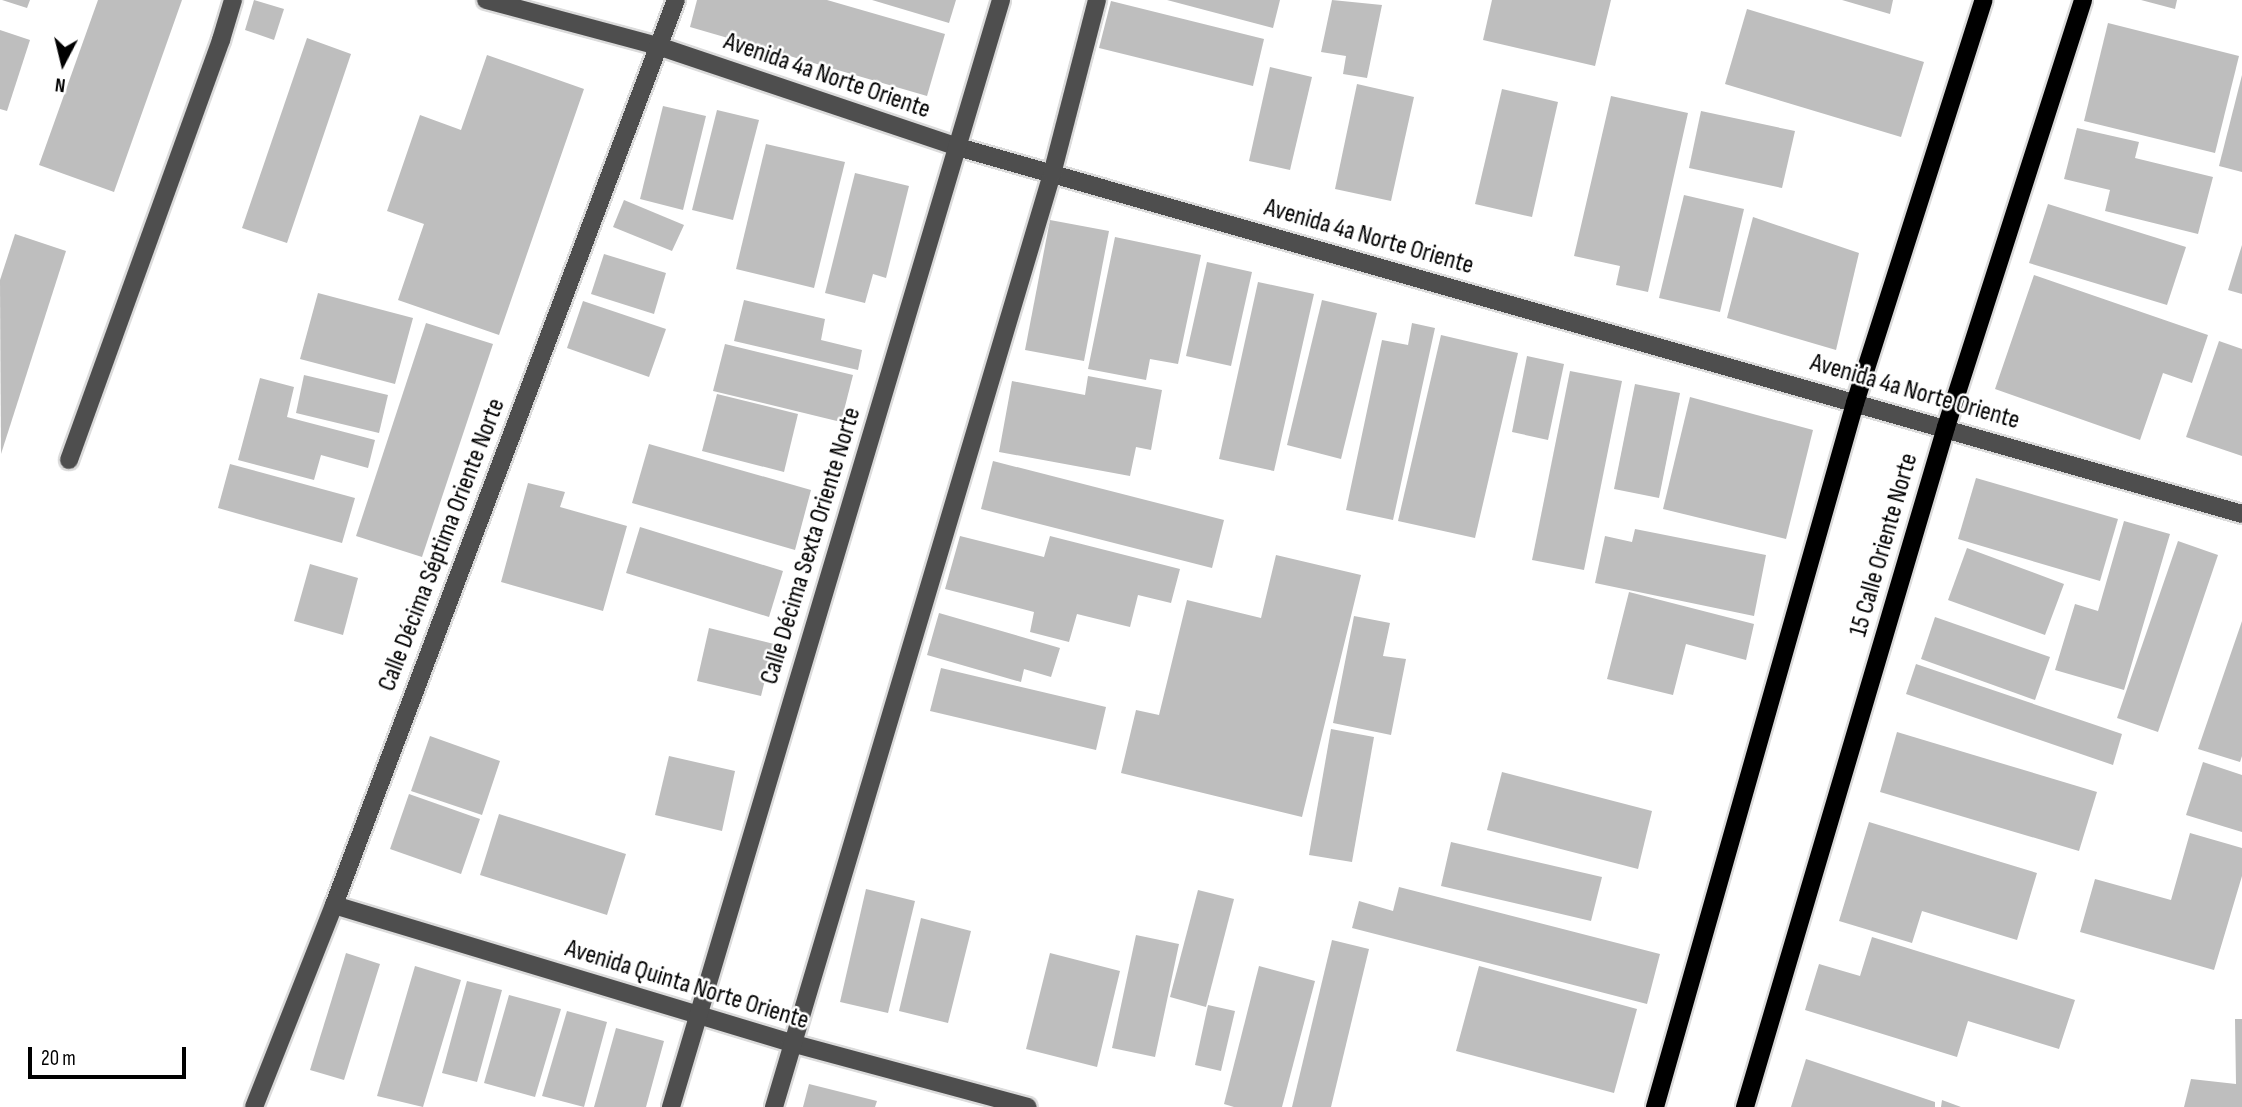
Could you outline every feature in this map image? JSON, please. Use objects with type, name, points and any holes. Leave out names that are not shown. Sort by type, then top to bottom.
[{"type":"main road","points":[[1655,1107],[1855,403],[1984,0]]},
{"type":"main road","name":"15 Calle Oriente Norte","points":[[1745,1107],[1946,427],[2083,0]]},
{"type":"street","points":[[69,460],[221,40],[233,0]]},
{"type":"street","name":"Avenida 4a Norte Oriente","points":[[486,0],[658,46],[958,147],[1946,427],[2242,514]]},
{"type":"street","name":"Calle Décima Séptima Oriente Norte","points":[[254,1107],[334,905],[677,0]]},
{"type":"street","name":"Calle Décima Sexta Oriente Norte","points":[[671,1107],[1001,0]]},
{"type":"street","points":[[774,1107],[1052,174],[1097,0]]},
{"type":"street","name":"Avenida Quinta Norte Oriente","points":[[334,905],[696,1016],[1028,1107]]},
{"type":"building","points":[[2,0],[30,0],[27,8]]},
{"type":"building","points":[[98,0],[182,0],[114,192],[39,165]]},
{"type":"building","points":[[254,0],[284,9],[274,40],[245,30]]},
{"type":"building","points":[[697,0],[827,0],[945,34],[927,96],[690,27]]},
{"type":"building","points":[[872,0],[956,0],[949,23]]},
{"type":"building","points":[[1167,0],[1280,0],[1273,28]]},
{"type":"building","points":[[1332,0],[1382,5],[1367,78],[1343,74],[1346,56],[1321,52]]},
{"type":"building","points":[[1492,0],[1611,0],[1595,66],[1483,40]]},
{"type":"building","points":[[1842,0],[1893,0],[1890,14]]},
{"type":"building","points":[[2141,0],[2177,0],[2175,9]]},
{"type":"building","points":[[1111,1],[1264,39],[1253,86],[1099,48]]},
{"type":"building","points":[[1747,9],[1924,62],[1901,137],[1725,84]]},
{"type":"building","points":[[2108,23],[2239,56],[2215,153],[2084,121]]},
{"type":"building","points":[[0,30],[30,40],[7,111],[0,109]]},
{"type":"building","points":[[307,38],[351,54],[287,243],[242,228]]},
{"type":"building","points":[[487,55],[584,89],[499,335],[398,300],[424,224],[387,211],[420,115],[461,130]]},
{"type":"building","points":[[1270,67],[1312,77],[1290,170],[1249,161]]},
{"type":"building","points":[[2242,75],[2242,172],[2219,166]]},
{"type":"building","points":[[1357,84],[1414,97],[1391,201],[1335,189]]},
{"type":"building","points":[[1502,89],[1558,102],[1532,217],[1475,204]]},
{"type":"building","points":[[1611,96],[1688,113],[1648,292],[1616,285],[1620,266],[1574,256]]},
{"type":"building","points":[[663,106],[706,116],[683,210],[640,199]]},
{"type":"building","points":[[717,110],[759,120],[733,220],[692,210]]},
{"type":"building","points":[[1701,111],[1795,131],[1782,188],[1689,168]]},
{"type":"building","points":[[2077,128],[2139,142],[2135,158],[2213,177],[2198,234],[2105,211],[2110,190],[2064,179]]},
{"type":"building","points":[[766,144],[845,162],[814,288],[736,269]]},
{"type":"building","points":[[855,173],[909,186],[886,278],[873,274],[865,303],[825,293]]},
{"type":"building","points":[[1684,195],[1744,209],[1720,312],[1659,298]]},
{"type":"building","points":[[624,200],[684,225],[672,251],[613,227]]},
{"type":"building","points":[[2048,204],[2186,247],[2167,305],[2029,263]]},
{"type":"building","points":[[1753,217],[1859,253],[1836,350],[1727,318]]},
{"type":"building","points":[[1050,220],[1109,231],[1084,361],[1025,350]]},
{"type":"building","points":[[15,234],[66,251],[1,454],[0,280]]},
{"type":"building","points":[[1115,237],[1201,255],[1178,364],[1150,359],[1146,380],[1088,369]]},
{"type":"building","points":[[2242,245],[2242,294],[2228,290]]},
{"type":"building","points":[[604,254],[666,273],[654,314],[591,294]]},
{"type":"building","points":[[1207,262],[1252,272],[1231,366],[1186,356]]},
{"type":"building","points":[[2034,275],[2208,335],[2192,383],[2163,373],[2140,440],[1995,389]]},
{"type":"building","points":[[1258,282],[1314,294],[1274,471],[1219,459]]},
{"type":"building","points":[[318,293],[413,318],[395,384],[300,359]]},
{"type":"building","points":[[744,300],[825,319],[821,340],[862,350],[858,370],[734,341]]},
{"type":"building","points":[[1322,300],[1377,313],[1341,459],[1287,445]]},
{"type":"building","points":[[583,301],[666,329],[649,377],[567,348]]},
{"type":"building","points":[[426,323],[493,344],[422,557],[356,536]]},
{"type":"building","points":[[1412,323],[1435,328],[1393,520],[1346,510],[1382,340],[1408,345]]},
{"type":"building","points":[[1441,335],[1518,353],[1475,538],[1398,521]]},
{"type":"building","points":[[2219,341],[2242,349],[2242,456],[2186,437]]},
{"type":"building","points":[[725,344],[853,375],[841,422],[713,391]]},
{"type":"building","points":[[1527,356],[1564,364],[1548,440],[1512,432]]},
{"type":"building","points":[[1570,371],[1622,381],[1584,570],[1532,560]]},
{"type":"building","points":[[304,375],[388,395],[379,433],[296,413]]},
{"type":"building","points":[[1088,376],[1162,390],[1151,450],[1136,447],[1130,476],[999,452],[1012,381],[1085,395]]},
{"type":"building","points":[[260,378],[294,387],[287,417],[375,440],[368,468],[321,455],[314,480],[238,460]]},
{"type":"building","points":[[1635,384],[1680,393],[1659,498],[1614,489]]},
{"type":"building","points":[[717,394],[798,414],[784,472],[702,451]]},
{"type":"building","points":[[1690,397],[1813,430],[1786,539],[1663,509]]},
{"type":"building","points":[[649,444],[811,490],[795,550],[632,503]]},
{"type":"building","points":[[993,461],[1224,520],[1212,568],[981,509]]},
{"type":"building","points":[[230,464],[355,498],[342,543],[218,508]]},
{"type":"building","points":[[1976,478],[2118,519],[2100,581],[1958,539]]},
{"type":"building","points":[[528,483],[565,492],[560,507],[627,526],[603,611],[501,582]]},
{"type":"building","points":[[2124,521],[2170,534],[2124,690],[2055,670],[2075,604],[2098,611]]},
{"type":"building","points":[[640,527],[783,571],[769,617],[626,573]]},
{"type":"building","points":[[1635,529],[1766,555],[1754,616],[1595,583],[1605,536],[1632,542]]},
{"type":"building","points":[[960,536],[1044,557],[1050,536],[1180,569],[1171,603],[1138,595],[1130,627],[1077,614],[1069,642],[1030,632],[1034,612],[945,589]]},
{"type":"building","points":[[2178,541],[2218,555],[2158,732],[2117,718]]},
{"type":"building","points":[[1967,548],[2064,584],[2045,635],[1948,600]]},
{"type":"building","points":[[1276,555],[1361,575],[1302,817],[1121,773],[1136,710],[1159,715],[1187,600],[1261,618]]},
{"type":"building","points":[[310,564],[358,578],[343,635],[294,621]]},
{"type":"building","points":[[1629,592],[1754,624],[1746,660],[1686,644],[1673,695],[1607,679]]},
{"type":"building","points":[[939,613],[1060,648],[1051,677],[1024,669],[1021,682],[927,655]]},
{"type":"building","points":[[1354,616],[1390,623],[1383,656],[1406,659],[1391,735],[1333,723]]},
{"type":"building","points":[[1935,617],[2050,657],[2035,700],[1921,659]]},
{"type":"building","points":[[2242,621],[2242,756],[2240,762],[2198,749]]},
{"type":"building","points":[[709,628],[774,644],[761,696],[697,681]]},
{"type":"building","points":[[1916,664],[2122,734],[2113,765],[1906,694]]},
{"type":"building","points":[[941,668],[1106,707],[1096,750],[930,711]]},
{"type":"building","points":[[1331,729],[1374,737],[1352,862],[1309,855]]},
{"type":"building","points":[[1897,732],[2097,792],[2079,851],[1880,792]]},
{"type":"building","points":[[430,736],[500,761],[482,815],[411,791]]},
{"type":"building","points":[[669,756],[735,771],[722,831],[655,815]]},
{"type":"building","points":[[2203,762],[2242,775],[2242,832],[2186,815]]},
{"type":"building","points":[[1502,772],[1652,811],[1638,869],[1487,830]]},
{"type":"building","points":[[409,794],[480,819],[461,874],[390,849]]},
{"type":"building","points":[[499,814],[626,854],[607,915],[480,875]]},
{"type":"building","points":[[1869,822],[2037,873],[2017,940],[1922,911],[1912,943],[1839,921]]},
{"type":"building","points":[[2190,833],[2242,848],[2242,876],[2214,970],[2080,932],[2095,879],[2171,900]]},
{"type":"building","points":[[1451,842],[1602,877],[1591,921],[1441,886]]},
{"type":"building","points":[[1399,887],[1660,954],[1647,1004],[1352,928],[1359,901],[1393,911]]},
{"type":"building","points":[[866,889],[915,901],[888,1013],[840,1002]]},
{"type":"building","points":[[1198,890],[1234,899],[1206,1007],[1170,997]]},
{"type":"building","points":[[921,918],[971,931],[948,1023],[899,1011]]},
{"type":"building","points":[[1136,935],[1179,944],[1155,1057],[1112,1048]]},
{"type":"building","points":[[1872,937],[2075,1000],[2059,1049],[1968,1021],[1957,1057],[1805,1010],[1819,964],[1860,976]]},
{"type":"building","points":[[1332,940],[1369,949],[1331,1107],[1292,1107]]},
{"type":"building","points":[[346,953],[380,964],[344,1080],[310,1070]]},
{"type":"building","points":[[1050,953],[1120,971],[1097,1067],[1026,1049]]},
{"type":"building","points":[[415,966],[461,980],[423,1107],[377,1096]]},
{"type":"building","points":[[1259,966],[1315,981],[1282,1107],[1234,1107],[1224,1104]]},
{"type":"building","points":[[1479,966],[1637,1009],[1614,1093],[1456,1051]]},
{"type":"building","points":[[467,981],[502,990],[477,1082],[442,1073]]},
{"type":"building","points":[[509,995],[561,1009],[535,1097],[484,1083]]},
{"type":"building","points":[[1208,1005],[1235,1011],[1221,1071],[1195,1065]]},
{"type":"building","points":[[567,1011],[607,1022],[584,1107],[542,1096]]},
{"type":"building","points":[[2235,1019],[2242,1019],[2242,1107],[2184,1107],[2191,1079],[2236,1084]]},
{"type":"building","points":[[616,1028],[664,1041],[646,1107],[594,1107]]},
{"type":"building","points":[[1806,1059],[1935,1102],[1935,1107],[1791,1107]]},
{"type":"building","points":[[809,1084],[877,1101],[875,1107],[803,1107]]},
{"type":"building","points":[[1942,1100],[1961,1107],[1941,1107]]}]
